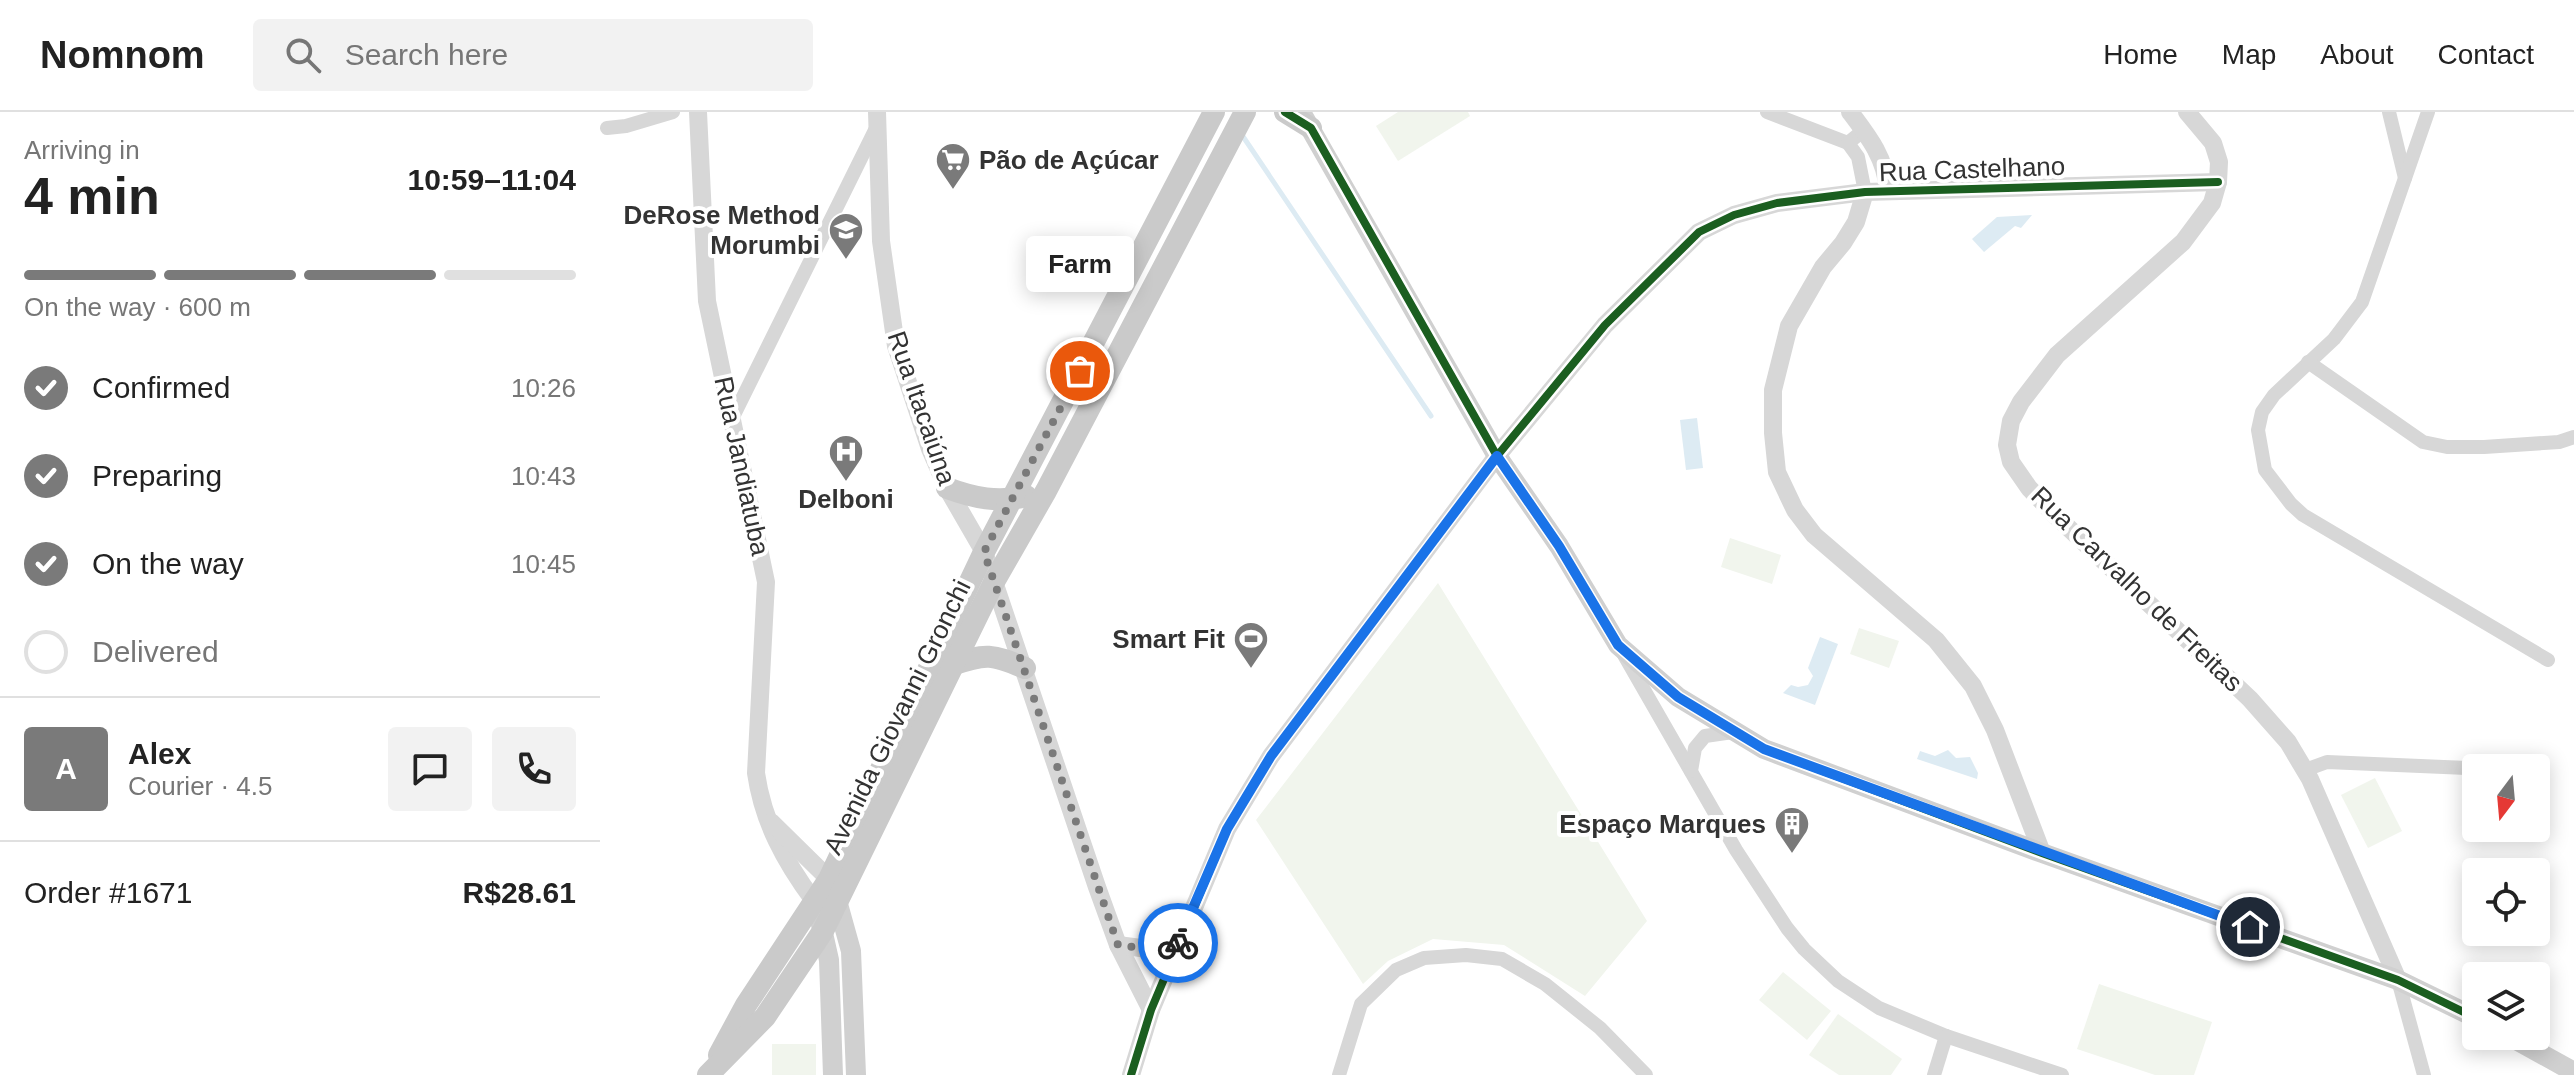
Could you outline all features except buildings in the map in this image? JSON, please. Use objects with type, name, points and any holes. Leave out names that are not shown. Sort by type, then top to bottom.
[{"type":"main road","name":"Avenida Giovanni Gronchi","points":[[708,1074],[746,1005],[829,879],[984,552],[1214,112]]},
{"type":"main road","name":"Avenida Giovanni Gronchi","points":[[708,1074],[765,1017],[823,931],[995,580],[1046,491],[1245,112]]},
{"type":"main road","points":[[1285,112],[1306,120],[1497,456],[1559,546],[1618,645],[1678,697],[1764,749],[2042,853],[2398,980],[2462,1011]]},
{"type":"main road","points":[[947,488],[995,500],[1046,491]]},
{"type":"main road","points":[[952,665],[979,656],[1000,658],[1025,668]]},
{"type":"main road","points":[[829,879],[851,951],[856,1075]]},
{"type":"main road","points":[[814,901],[829,960],[833,1075]]},
{"type":"main road","points":[[2534,1050],[2574,1072]]},
{"type":"street","points":[[603,130],[624,112]]},
{"type":"street","points":[[603,130],[673,112]]},
{"type":"street","name":"Rua Jandiatuba","points":[[698,112],[707,301],[766,582],[756,773],[759,798],[777,844],[814,901]]},
{"type":"street","points":[[1767,112],[1848,143],[1858,157],[1865,192],[1856,222],[1823,267],[1789,326],[1773,390],[1777,472],[1795,510],[1814,535],[1936,640],[1973,686],[1995,730],[2042,853]]},
{"type":"street","points":[[1850,112],[1879,154],[1887,174],[1888,191]]},
{"type":"street","points":[[2187,112],[2213,143],[2219,162],[2218,182]]},
{"type":"street","points":[[2389,112],[2406,178]]},
{"type":"street","points":[[2428,112],[2362,302],[2334,339],[2274,395],[2262,412],[2258,430],[2261,452],[2265,470],[2303,515],[2548,660]]},
{"type":"street","points":[[732,419],[877,119]]},
{"type":"street","name":"Rua Itacaiúna","points":[[877,119],[881,241],[896,346],[930,449],[947,488],[984,552],[995,580],[1118,945],[1151,1010]]},
{"type":"street","points":[[1848,143],[1864,130]]},
{"type":"street","name":"Rua Castelhano","points":[[1131,1075],[1151,1010],[1227,829],[1271,756],[1497,456],[1605,325],[1699,232],[1734,215],[1777,203],[1865,192],[2218,182]]},
{"type":"street","name":"Rua Carvalho de Freitas","points":[[2218,182],[2212,203],[2183,242],[2057,355],[2021,402],[2011,421],[2007,445],[2011,462],[2029,488],[2250,699],[2288,742],[2305,770],[2398,980]]},
{"type":"street","points":[[2308,362],[2423,442],[2447,447],[2484,447],[2559,442],[2574,437]]},
{"type":"street","points":[[1618,645],[1736,850],[1804,949],[1838,981],[1879,1008],[1946,1036],[2062,1075]]},
{"type":"street","points":[[1691,771],[1695,748],[1705,736],[1733,732]]},
{"type":"street","points":[[2305,770],[2327,762],[2462,768]]},
{"type":"street","points":[[767,818],[829,879]]},
{"type":"street","points":[[1118,945],[1148,949],[1180,942]]},
{"type":"street","points":[[1339,1075],[1361,1004],[1396,970],[1424,958],[1466,955],[1502,959],[1545,984],[1600,1028],[1646,1075]]},
{"type":"street","points":[[2398,980],[2424,1075]]},
{"type":"street","points":[[1934,1075],[1946,1036]]},
{"type":"shaded area","points":[[1398,112],[1468,112],[1470,116],[1398,161],[1376,126]]},
{"type":"shaded area","points":[[2032,215],[2021,228],[2015,226],[1984,252],[1972,239],[1997,217]]},
{"type":"shaded area","points":[[1697,418],[1703,468],[1686,470],[1680,420]]},
{"type":"shaded area","points":[[1730,538],[1781,555],[1772,584],[1721,567]]},
{"type":"shaded area","points":[[1438,583],[1647,921],[1585,996],[1504,945],[1433,939],[1388,961],[1363,984],[1256,820]]},
{"type":"shaded area","points":[[1859,628],[1899,641],[1889,668],[1850,654]]},
{"type":"shaded area","points":[[1820,637],[1838,644],[1815,705],[1783,693],[1791,685],[1808,685],[1813,676],[1808,668]]},
{"type":"shaded area","points":[[1948,750],[1956,758],[1970,757],[1978,773],[1977,779],[1917,759],[1920,751],[1935,756]]},
{"type":"shaded area","points":[[2375,778],[2402,831],[2368,848],[2341,795]]},
{"type":"shaded area","points":[[1783,972],[1831,1011],[1807,1040],[1759,1000]]},
{"type":"shaded area","points":[[2099,984],[2212,1022],[2194,1075],[2155,1075],[2077,1049]]},
{"type":"shaded area","points":[[1838,1014],[1902,1059],[1891,1075],[1839,1075],[1809,1055]]},
{"type":"shaded area","points":[[772,1044],[816,1044],[816,1075],[772,1075]]},
{"type":"waterway","points":[[1242,135],[1431,416]]},
{"type":"cycle path","points":[[1285,112],[1311,128],[1497,456],[1559,546],[1618,645],[1678,697],[1764,749],[2042,853],[2398,980],[2462,1011]]},
{"type":"cycle path","points":[[1131,1075],[1151,1010],[1227,829],[1271,756],[1497,456],[1605,325],[1699,232],[1734,215],[1777,203],[1865,192],[2218,182]]},
{"type":"way so far","points":[[1080,371],[984,552],[1118,945],[1148,949],[1178,943]]},
{"type":"place","name":"Pão de Açúcar","points":[[953,191]]},
{"type":"place","name":"DeRose Method Morumbi","points":[[846,261]]},
{"type":"place","name":"Farm","points":[[1080,371]]},
{"type":"place","name":"Delboni","points":[[846,483]]},
{"type":"place","name":"Smart Fit","points":[[1251,670]]},
{"type":"place","name":"Espaço Marques","points":[[1792,855]]},
{"type":"route","points":[[1178,943],[1227,829],[1271,756],[1497,456],[1559,546],[1618,645],[1678,697],[1733,732],[1764,749],[2250,927]]}]
